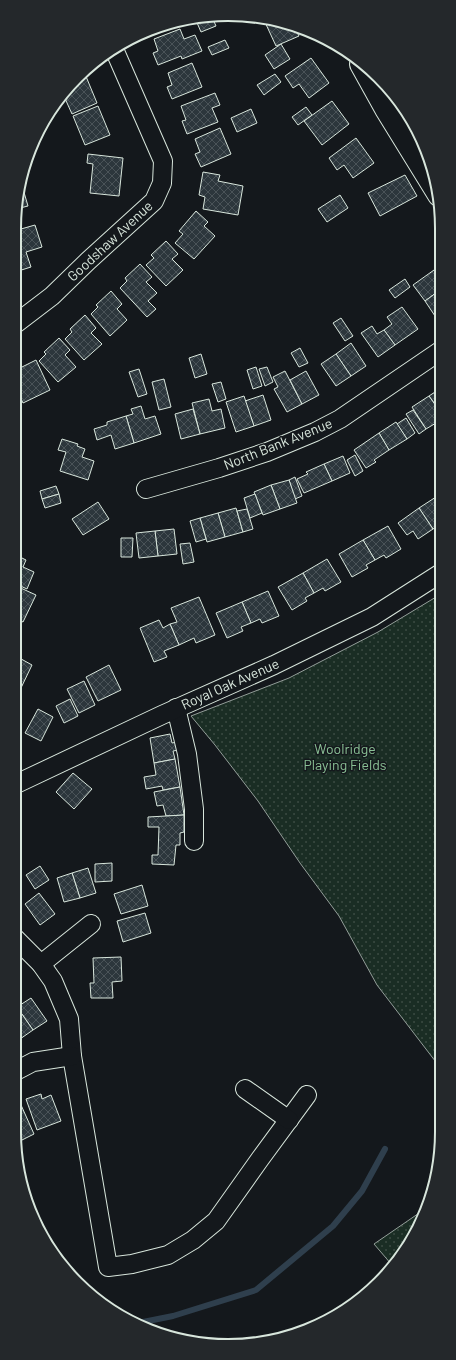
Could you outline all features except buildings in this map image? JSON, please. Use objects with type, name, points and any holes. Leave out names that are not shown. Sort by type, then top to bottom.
[{"type":"main road","points":[[365,73],[429,179]]},
{"type":"street","name":"Goodshaw Avenue","points":[[21,320],[52,296],[154,201],[162,183],[163,161],[116,54]]},
{"type":"street","name":"North Bank Avenue","points":[[146,489],[226,466],[267,452],[315,432],[340,419],[435,354]]},
{"type":"street","name":"Royal Oak Avenue","points":[[21,778],[274,665],[372,617],[435,577]]},
{"type":"street","points":[[176,708],[187,754],[194,809],[194,841]]},
{"type":"street","points":[[40,964],[91,924]]},
{"type":"street","points":[[21,944],[40,964],[53,981],[69,1019],[72,1056],[108,1267],[132,1264],[168,1255],[193,1240],[216,1221],[307,1095]]},
{"type":"street","points":[[21,1068],[33,1062],[72,1056]]},
{"type":"street","points":[[245,1089],[288,1120]]},
{"type":"green space","name":"Woolridge Playing Fields","points":[[435,598],[435,1061],[377,985],[339,916],[300,863],[258,801],[191,716],[289,678],[378,632]]},
{"type":"green space","points":[[418,1214],[407,1236],[389,1262],[374,1244]]},
{"type":"waterway","points":[[145,1322],[173,1316],[256,1290],[333,1226],[362,1191],[385,1149]]}]
